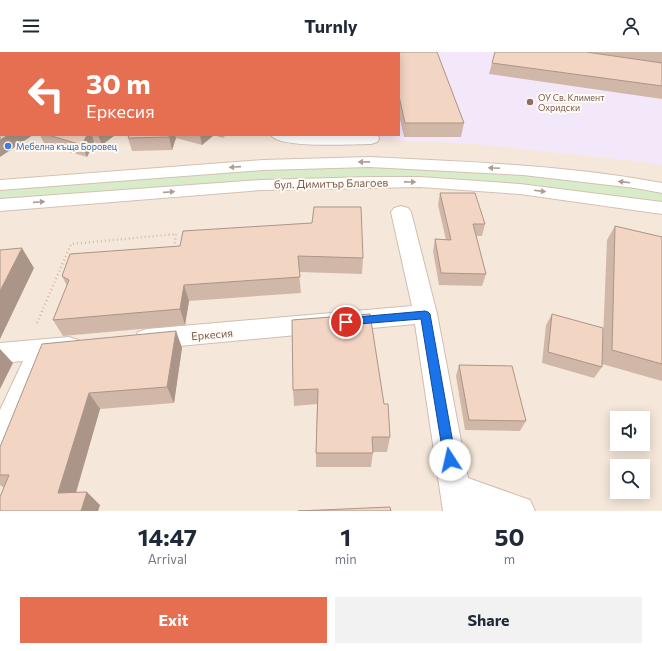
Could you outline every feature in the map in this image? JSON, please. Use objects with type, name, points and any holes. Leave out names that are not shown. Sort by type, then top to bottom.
[{"type":"main road","points":[[282,136],[292,139],[370,137]]},
{"type":"main road","name":"бул. Димитър Благоев","points":[[0,185],[263,165],[370,162],[523,170],[636,183],[662,188]]},
{"type":"main road","name":"бул. Димитър Благоев","points":[[0,205],[261,185],[420,182],[520,189],[662,208]]},
{"type":"main road","points":[[401,212],[425,314],[457,500],[519,511]]},
{"type":"main road","name":"Еркесия","points":[[127,342],[425,314]]},
{"type":"main road","points":[[0,353],[88,345]]},
{"type":"main road","points":[[0,441],[33,350]]},
{"type":"path","points":[[33,350],[71,244],[176,234],[172,257]]},
{"type":"shaded area","points":[[400,52],[662,52],[662,511],[0,511],[0,136],[400,136]]},
{"type":"shaded area","name":"ОУ Св. Климент Охридски","points":[[400,52],[542,52],[662,70],[662,165],[476,144],[371,139],[370,136],[400,136]]},
{"type":"green space","points":[[415,163],[662,188],[662,208],[520,189],[370,182],[0,205],[0,185],[263,165]]},
{"type":"building","points":[[400,52],[437,52],[464,123],[405,123],[400,100]]},
{"type":"building","points":[[495,52],[586,52],[662,63],[662,86],[492,63]]},
{"type":"building","points":[[0,136],[6,136],[0,140]]},
{"type":"building","points":[[51,136],[86,136],[82,145]]},
{"type":"building","points":[[129,136],[170,136],[169,137],[128,138]]},
{"type":"building","points":[[440,193],[475,193],[485,224],[473,224],[486,274],[441,273],[435,239],[451,240]]},
{"type":"building","points":[[314,207],[361,207],[363,258],[298,256],[300,277],[184,285],[180,309],[53,320],[69,280],[62,276],[70,254],[180,246],[183,231],[312,223]]},
{"type":"building","points":[[615,226],[662,237],[662,364],[612,350]]},
{"type":"building","points":[[22,248],[0,291],[0,250]]},
{"type":"building","points":[[370,314],[384,404],[388,404],[390,437],[372,437],[373,453],[316,453],[318,389],[293,390],[292,320]]},
{"type":"building","points":[[552,314],[603,328],[602,367],[548,352]]},
{"type":"building","points":[[176,331],[167,387],[89,393],[58,493],[87,492],[81,511],[0,511],[0,497],[9,475],[0,475],[0,447],[42,344]]},
{"type":"building","points":[[459,365],[512,366],[526,421],[469,420]]},
{"type":"building","points":[[390,507],[391,511],[298,511]]},
{"type":"place","name":"ОУ Св. Климент Охридски","points":[[530,102]]},
{"type":"place","name":"Мебелна къща Боровец","points":[[8,146]]},
{"type":"route","points":[[346,322],[425,314],[450,460]]}]
